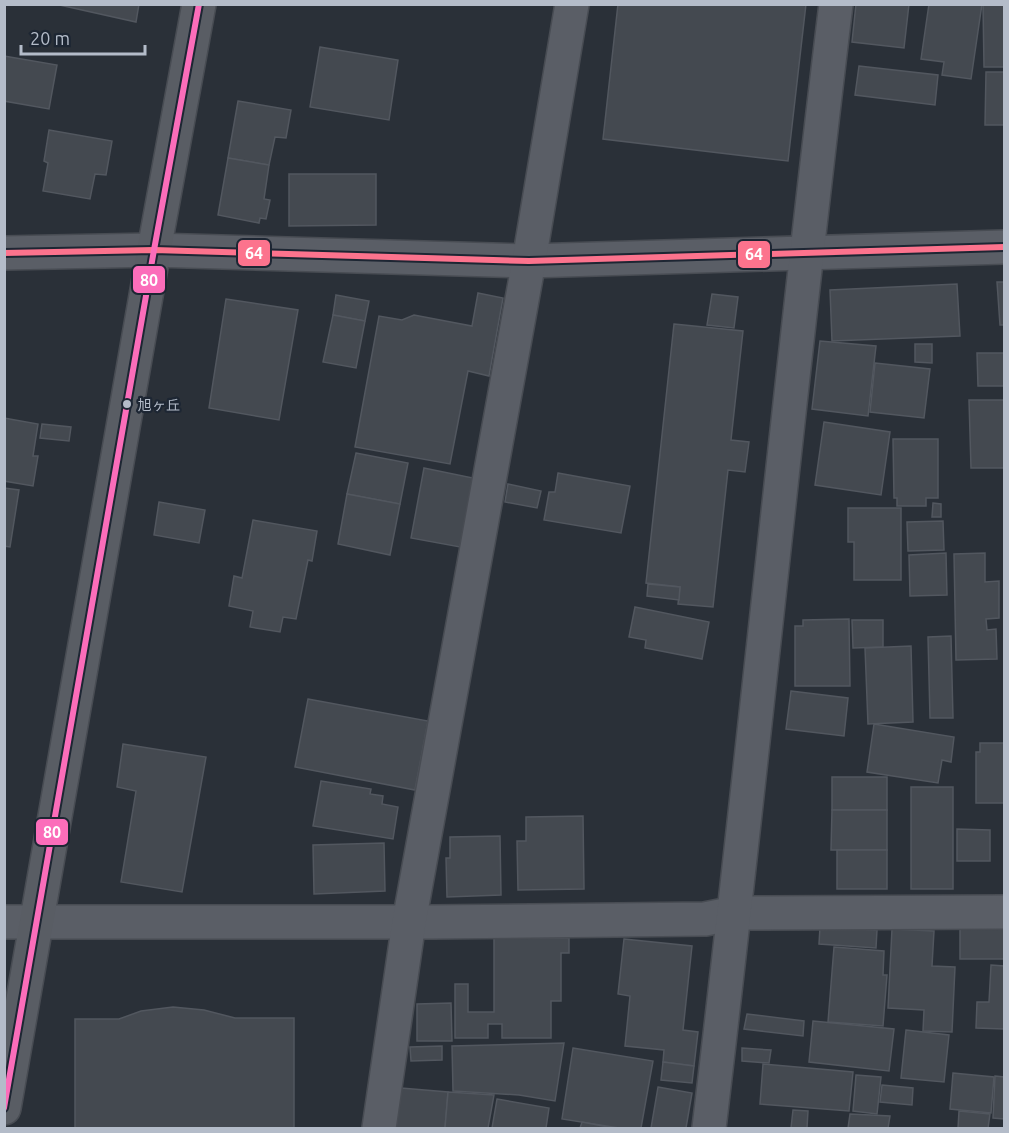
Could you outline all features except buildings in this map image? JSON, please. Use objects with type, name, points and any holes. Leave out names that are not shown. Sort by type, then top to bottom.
[{"type":"street","points":[[4,1108],[199,4]]},
{"type":"street","points":[[379,1128],[409,922],[530,261],[572,4]]},
{"type":"street","points":[[709,1128],[836,4]]},
{"type":"street","points":[[4,253],[154,250],[530,261],[1005,247]]},
{"type":"street","points":[[4,922],[409,922],[705,919],[735,913],[1005,912]]},
{"type":"transit line","name":"80","points":[[4,1108],[199,4]]},
{"type":"transit line","name":"64","points":[[4,253],[154,250],[529,261],[1004,247]]},
{"type":"place","name":"旭ヶ丘","points":[[127,404]]}]
